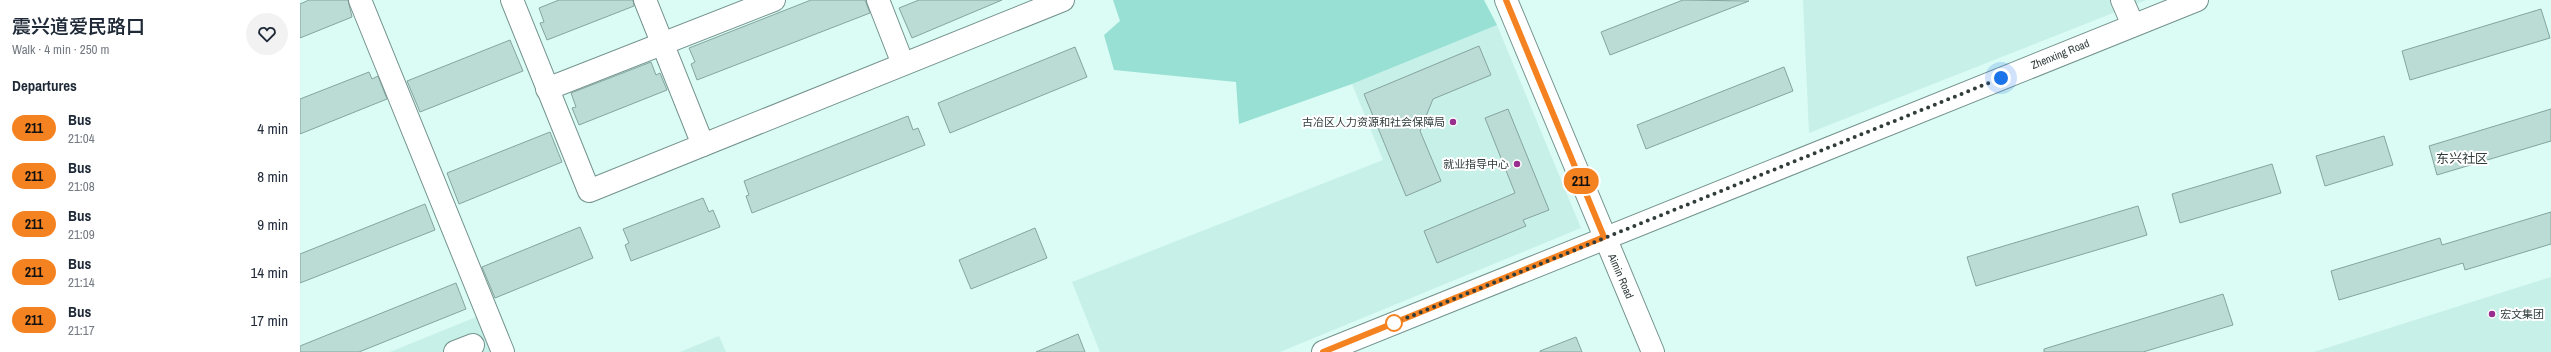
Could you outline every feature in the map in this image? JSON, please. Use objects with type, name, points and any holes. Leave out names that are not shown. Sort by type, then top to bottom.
[{"type":"street","points":[[360,0],[503,352]]},
{"type":"street","points":[[645,0],[703,145]]},
{"type":"street","points":[[547,89],[774,0]]},
{"type":"street","points":[[518,2],[547,89],[589,191],[1063,0]]},
{"type":"street","name":"Aimin Road","points":[[1506,0],[1653,352]]},
{"type":"street","points":[[2122,0],[2133,25]]},
{"type":"street","name":"Zhenxing Road","points":[[1323,352],[1604,237],[2197,0]]},
{"type":"street","points":[[883,2],[903,64]]},
{"type":"shaded area","points":[[1803,0],[2146,0],[1809,133]]},
{"type":"shaded area","points":[[1497,25],[1581,228],[1280,352],[1100,352],[1072,282],[1383,160],[1352,84]]},
{"type":"shaded area","name":"宏文集团","points":[[2551,277],[2551,352],[2314,352]]},
{"type":"shaded area","points":[[481,315],[496,352],[390,352]]},
{"type":"shaded area","points":[[719,336],[726,352],[680,352]]},
{"type":"green space","points":[[1113,0],[1484,0],[1497,25],[1352,84],[1239,124],[1236,82],[1114,70],[1104,35],[1120,21]]},
{"type":"building","points":[[309,0],[348,0],[352,17],[300,38],[300,4]]},
{"type":"building","points":[[559,0],[633,0],[634,6],[547,40],[540,23],[544,22],[539,8]]},
{"type":"building","points":[[811,0],[865,0],[870,13],[697,80],[691,64],[695,62],[689,48]]},
{"type":"building","points":[[919,0],[1002,0],[912,38],[899,8]]},
{"type":"building","points":[[1683,0],[1749,1],[1610,55],[1601,32]]},
{"type":"building","points":[[2541,9],[2550,38],[2410,80],[2402,51]]},
{"type":"building","points":[[510,40],[523,71],[420,112],[407,81]]},
{"type":"building","name":"古冶区人力资源和社会保障局","points":[[1479,46],[1491,75],[1433,99],[1420,131],[1441,181],[1406,196],[1364,94]]},
{"type":"building","points":[[1075,47],[1087,77],[950,133],[938,103]]},
{"type":"building","points":[[651,62],[656,75],[660,73],[667,90],[579,125],[572,108],[576,107],[571,93]]},
{"type":"building","points":[[1784,67],[1793,91],[1646,149],[1637,125]]},
{"type":"building","points":[[369,72],[372,79],[378,76],[387,99],[300,134],[300,99]]},
{"type":"building","points":[[1508,109],[1549,210],[1523,220],[1526,226],[1437,263],[1424,231],[1515,193],[1485,118]]},
{"type":"building","points":[[2551,109],[2551,141],[2437,175],[2429,146]]},
{"type":"building","points":[[908,116],[913,130],[918,128],[925,145],[752,213],[746,196],[749,195],[744,181]]},
{"type":"building","points":[[550,132],[562,162],[459,204],[447,173]]},
{"type":"building","points":[[2384,136],[2393,165],[2325,186],[2316,156]]},
{"type":"building","points":[[2272,164],[2281,193],[2180,223],[2172,194]]},
{"type":"building","points":[[703,198],[709,212],[713,210],[720,227],[631,261],[625,245],[629,243],[623,229]]},
{"type":"building","points":[[425,204],[435,230],[300,283],[300,254]]},
{"type":"building","points":[[2138,206],[2147,235],[1976,286],[1967,257]]},
{"type":"building","points":[[2551,212],[2551,244],[2465,270],[2463,263],[2339,300],[2331,271],[2440,238],[2442,245]]},
{"type":"building","points":[[580,227],[593,258],[495,298],[482,267]]},
{"type":"building","points":[[1035,228],[1047,258],[971,289],[959,260]]},
{"type":"building","points":[[456,283],[466,309],[359,352],[300,352],[300,346]]},
{"type":"building","points":[[2223,294],[2233,325],[2143,352],[2044,352],[2044,349]]},
{"type":"building","points":[[1078,334],[1085,352],[1036,352]]},
{"type":"building","points":[[1576,337],[1582,352],[1540,352],[1540,351]]},
{"type":"bus line","name":"211","points":[[1323,352],[1604,237],[1506,0]]},
{"type":"place","name":"古冶区人力资源和社会保障局","points":[[1453,122]]},
{"type":"place","name":"就业指导中心","points":[[1517,164]]},
{"type":"place","name":"宏文集团","points":[[2492,314]]},
{"type":"district","name":"东兴社区","points":[[2462,158]]},
{"type":"route","points":[[1394,323],[2001,78]]}]
